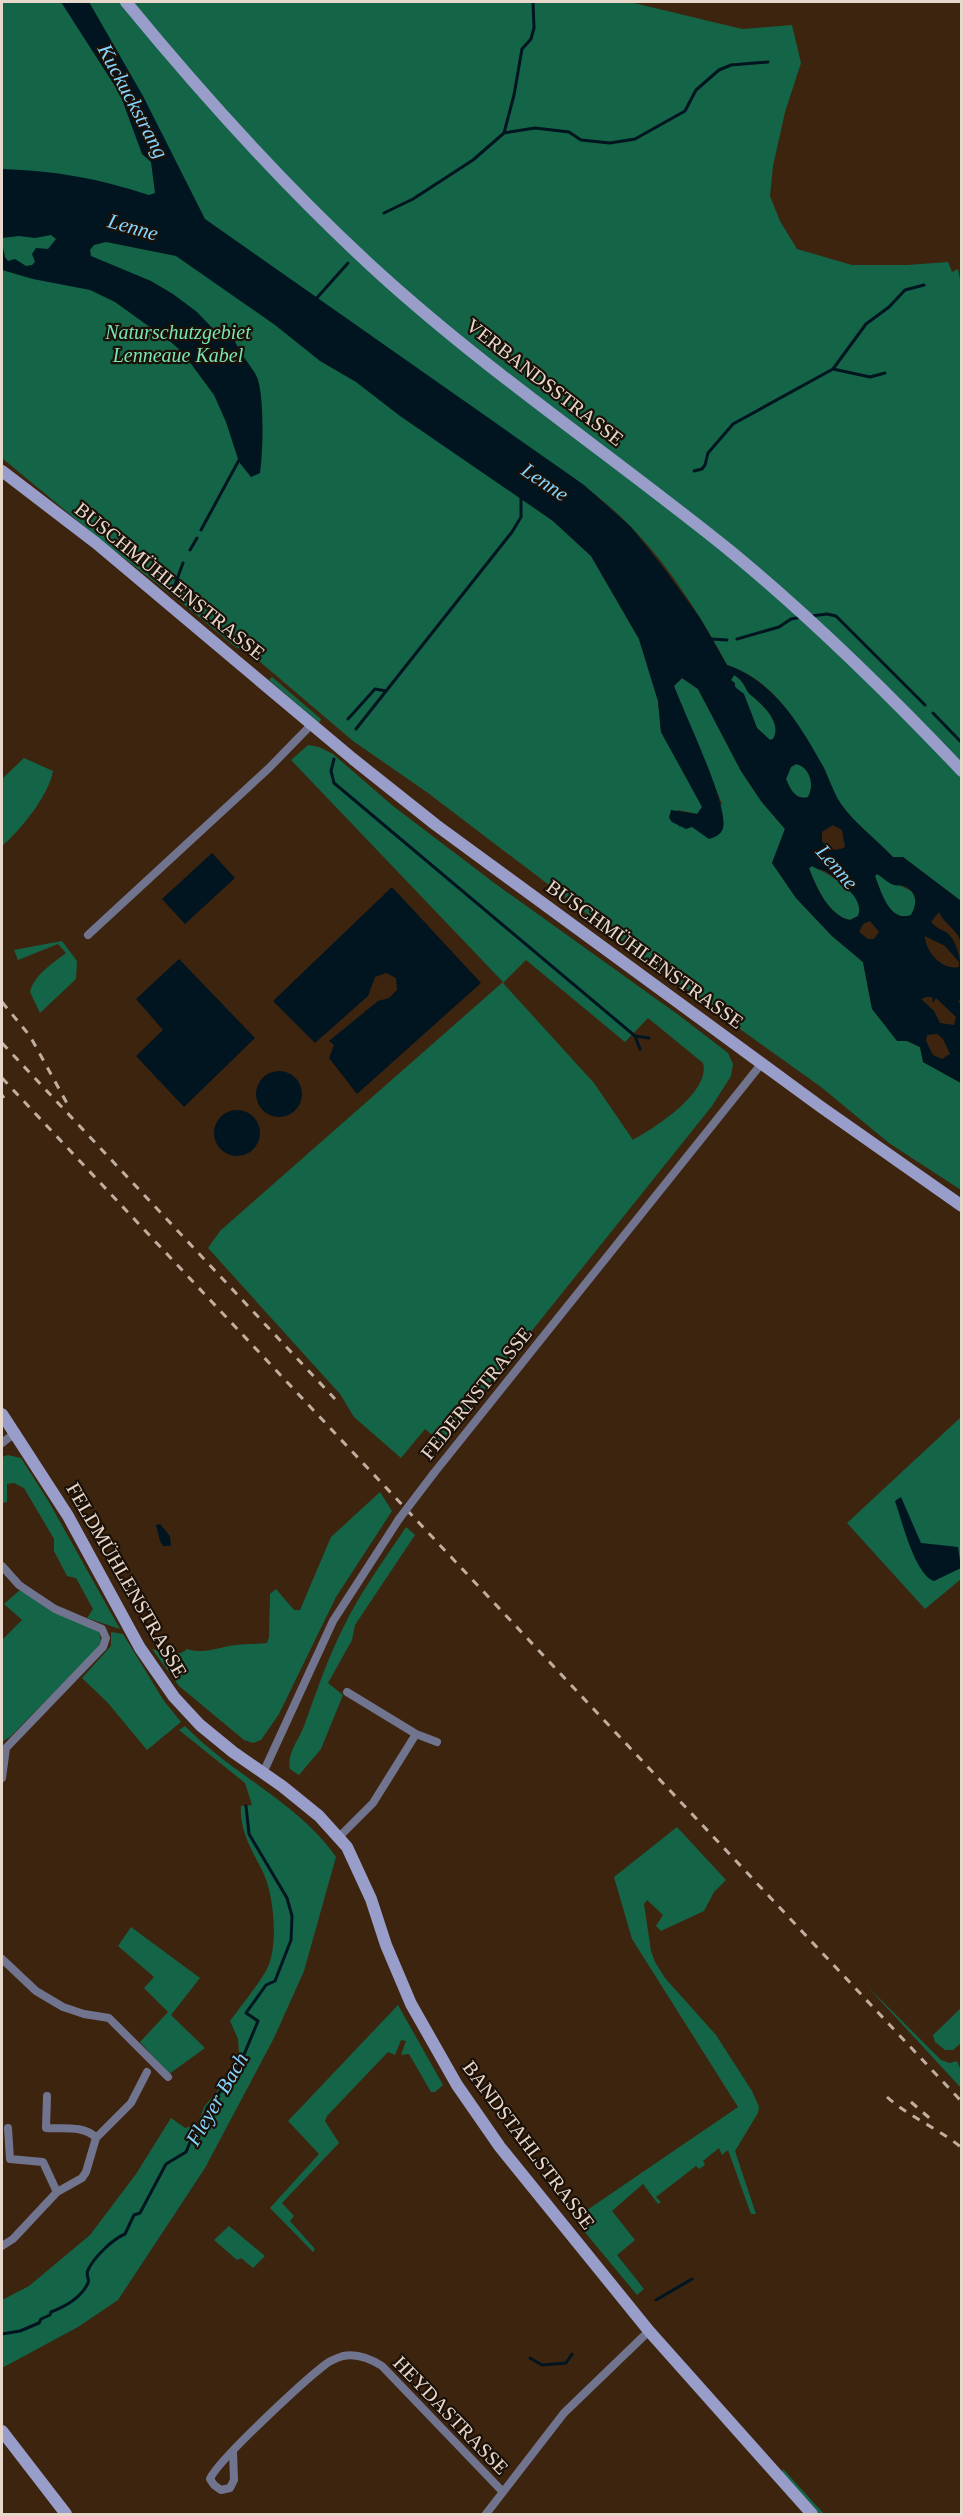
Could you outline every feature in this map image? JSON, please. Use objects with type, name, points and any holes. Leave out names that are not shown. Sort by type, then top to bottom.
[{"type":"street","name":"VERBANDSSTRASSE","points":[[126,2],[170,56],[255,151],[380,274],[458,340],[730,551],[797,608],[893,699],[962,771]]},
{"type":"street","name":"BUSCHMÜHLENSTRASSE","points":[[2,471],[96,543],[436,825],[907,1169],[962,1206]]},
{"type":"street","points":[[88,935],[261,775],[312,724]]},
{"type":"street","name":"FEDERNSTRASSE","points":[[263,1773],[333,1621],[399,1519],[762,1063]]},
{"type":"street","name":"FELDMÜHLENSTRASSE","points":[[2,1414],[16,1432],[69,1516],[132,1633],[161,1679],[200,1725],[263,1773]]},
{"type":"street","points":[[2,1443],[16,1432]]},
{"type":"street","points":[[2,1566],[19,1585],[55,1609],[104,1631],[106,1638],[103,1647],[4,1747],[2,1778]]},
{"type":"street","points":[[347,1692],[416,1734],[437,1742]]},
{"type":"street","points":[[339,1837],[373,1803],[416,1734]]},
{"type":"street","name":"BANDSTAHLSTRASSE","points":[[263,1773],[307,1805],[347,1846],[361,1874],[386,1945],[411,2004],[457,2085],[509,2158],[649,2331],[812,2514]]},
{"type":"street","points":[[2,1959],[36,1991],[63,2007],[84,2014],[109,2018],[168,2077]]},
{"type":"street","points":[[2,2246],[13,2239],[57,2192],[74,2184],[86,2172],[96,2138],[131,2103],[147,2072]]},
{"type":"street","points":[[47,2096],[46,2128],[91,2132],[96,2138]]},
{"type":"street","points":[[8,2128],[10,2159],[43,2162],[57,2192]]},
{"type":"street","points":[[486,2514],[564,2414],[649,2331]]},
{"type":"street","name":"HEYDASTRASSE","points":[[233,2451],[327,2363],[344,2356],[356,2355],[368,2358],[382,2367],[503,2492]]},
{"type":"street","points":[[2,2431],[66,2514]]},
{"type":"green space","name":"Naturschutzgebiet Lenneaue Kabel","points":[[2,2],[630,2],[742,29],[792,25],[801,63],[785,112],[773,166],[770,196],[780,221],[797,249],[852,265],[948,262],[952,272],[958,269],[961,285],[961,901],[903,857],[893,857],[853,818],[838,800],[825,771],[795,720],[759,681],[727,665],[696,611],[671,574],[644,541],[611,508],[548,460],[519,496],[553,521],[591,556],[639,639],[658,701],[661,732],[703,807],[697,814],[678,810],[679,827],[722,804],[674,686],[682,678],[698,689],[741,771],[761,801],[785,829],[772,863],[796,898],[832,936],[863,962],[872,1009],[907,1041],[920,1047],[923,1062],[961,1083],[961,1190],[889,1143],[821,1087],[708,1006],[428,793],[353,741],[252,655],[234,646],[2,458]]},
{"type":"green space","points":[[734,675],[741,680],[750,694],[770,715],[775,727],[773,739],[770,740],[757,728],[750,710],[731,680]]},
{"type":"green space","points":[[272,677],[321,719],[320,722],[269,680]]},
{"type":"green space","points":[[308,745],[319,747],[333,754],[393,806],[497,885],[728,1053],[733,1064],[731,1076],[712,1106],[442,1443],[425,1429],[401,1458],[354,1417],[340,1394],[208,1248],[220,1231],[503,982],[291,760]],"holes":[[[526,960],[625,1042],[648,1018],[703,1063],[703,1074],[699,1086],[690,1097],[667,1118],[633,1140],[594,1083],[503,983]]]},
{"type":"green space","points":[[24,758],[53,771],[46,791],[33,812],[2,846],[2,779]]},
{"type":"green space","points":[[796,764],[805,769],[810,777],[811,787],[808,797],[797,796],[786,779],[791,767]]},
{"type":"green space","points":[[812,866],[836,879],[852,893],[860,908],[858,916],[850,920],[842,917],[830,907],[812,876],[809,868]]},
{"type":"green space","points":[[877,874],[911,891],[916,903],[911,915],[897,915],[887,904],[875,876]]},
{"type":"green space","points":[[62,941],[77,961],[76,979],[40,1013],[30,992],[32,986],[45,970],[66,953],[58,944],[18,960],[14,950]]},
{"type":"green space","points":[[961,1417],[961,1579],[925,1609],[847,1523]]},
{"type":"green space","points":[[8,1455],[21,1458],[49,1502],[120,1629],[87,1618],[93,1609],[76,1578],[67,1576],[54,1551],[54,1539],[24,1488],[14,1483],[7,1484],[7,1502],[2,1503],[2,1457]]},
{"type":"green space","points":[[380,1492],[392,1511],[336,1597],[279,1714],[261,1740],[253,1743],[244,1740],[179,1686],[152,1649],[175,1654],[187,1649],[203,1651],[233,1645],[267,1643],[270,1594],[276,1589],[294,1610],[300,1610],[331,1537]]},
{"type":"green space","points":[[406,1527],[415,1535],[355,1625],[352,1640],[328,1683],[343,1695],[321,1749],[299,1775],[290,1769],[290,1758],[332,1652],[357,1602]]},
{"type":"green space","points":[[20,1590],[99,1632],[101,1641],[97,1649],[10,1737],[3,1741],[2,1640],[22,1620],[4,1604]]},
{"type":"green space","points":[[111,1632],[123,1634],[164,1701],[181,1722],[147,1750],[108,1703],[82,1678],[111,1646]]},
{"type":"green space","points":[[185,1726],[223,1759],[304,1821],[336,1857],[304,1971],[274,2038],[205,2168],[118,2300],[78,2327],[2,2368],[2,2300],[29,2286],[90,2235],[136,2174],[171,2118],[185,2128],[198,2124],[204,2107],[222,2085],[239,2054],[238,2039],[230,2021],[263,1976],[271,1959],[274,1933],[272,1905],[266,1880],[247,1840],[242,1823],[241,1806],[252,1805],[245,1783],[179,1730]]},
{"type":"green space","points":[[677,1827],[726,1880],[714,1892],[704,1911],[661,1931],[656,1926],[663,1915],[647,1900],[644,1904],[651,1951],[665,1978],[716,2035],[752,2091],[759,2107],[758,2113],[735,2151],[756,2214],[751,2214],[728,2150],[722,2155],[719,2148],[703,2161],[705,2165],[699,2169],[696,2166],[656,2197],[661,2202],[658,2204],[643,2184],[612,2211],[635,2240],[617,2255],[644,2289],[637,2295],[574,2219],[738,2107],[632,1939],[614,1877]]},
{"type":"green space","points":[[131,1927],[200,1978],[171,2015],[205,2048],[169,2074],[140,2042],[168,2012],[144,1988],[154,1977],[118,1946]]},
{"type":"green space","points":[[866,1985],[941,2060],[950,2063],[957,2061],[961,2071],[961,2088]]},
{"type":"green space","points":[[398,2005],[443,2085],[435,2092],[431,2092],[409,2054],[401,2055],[406,2041],[401,2040],[395,2055],[388,2052],[327,2116],[325,2121],[339,2143],[282,2203],[294,2216],[290,2221],[315,2249],[313,2252],[270,2208],[319,2154],[288,2121]]},
{"type":"green space","points":[[961,2008],[961,2043],[953,2050],[945,2050],[935,2042],[933,2035]]},
{"type":"green space","points":[[229,2226],[265,2256],[253,2268],[241,2258],[237,2260],[214,2240]]},
{"type":"green space","points":[[783,2469],[824,2514],[820,2514],[782,2472]]},
{"type":"water","points":[[61,2],[89,2],[143,96],[205,219],[584,485],[631,527],[700,618],[727,665],[759,682],[772,693],[795,720],[823,766],[838,799],[853,818],[893,857],[903,857],[961,901],[961,942],[939,912],[931,922],[952,938],[960,963],[961,1000],[958,1001],[962,1006],[961,1083],[923,1062],[920,1047],[907,1041],[897,1041],[872,1009],[863,962],[832,936],[796,898],[772,863],[785,829],[761,801],[741,771],[698,689],[682,678],[674,686],[713,780],[723,816],[723,828],[719,834],[709,839],[692,827],[686,829],[669,818],[671,810],[697,814],[702,807],[661,732],[658,701],[639,639],[591,556],[553,521],[400,416],[356,382],[320,361],[275,325],[176,256],[106,242],[94,245],[90,250],[91,256],[151,281],[197,312],[218,334],[234,339],[256,375],[261,395],[260,473],[251,477],[239,462],[226,422],[214,395],[183,353],[172,343],[115,302],[90,290],[33,279],[2,270],[2,243],[8,261],[15,259],[26,266],[35,262],[32,254],[36,248],[48,249],[56,239],[51,235],[35,238],[19,236],[2,238],[2,169],[59,174],[94,180],[149,195],[155,193],[151,162],[142,154],[120,94]],"holes":[[[734,675],[741,680],[749,694],[770,715],[775,727],[773,739],[770,740],[757,728],[744,694],[735,687],[735,683],[731,680]],[[796,764],[805,769],[811,782],[808,797],[797,796],[786,779],[791,767]],[[833,825],[842,830],[845,847],[832,849],[822,841],[822,832]],[[812,866],[828,872],[846,887],[858,904],[858,916],[850,920],[842,917],[830,907],[809,868]],[[877,874],[892,884],[904,886],[912,891],[915,903],[911,915],[897,915],[883,897],[875,876]],[[870,921],[879,932],[874,939],[868,939],[859,932],[863,924]],[[925,936],[945,946],[959,962],[959,967],[941,963],[928,948]],[[932,997],[933,1003],[936,998],[956,1017],[954,1025],[940,1023],[934,1011],[921,999]],[[937,1034],[943,1039],[950,1054],[942,1059],[933,1055],[926,1041],[927,1035]]]},
{"type":"water","points":[[212,853],[235,878],[185,924],[162,899]]},
{"type":"water","points":[[392,887],[481,983],[357,1094],[329,1058],[334,1045],[329,1041],[378,1001],[389,998],[397,990],[396,978],[386,973],[375,977],[368,996],[315,1043],[273,1001]]},
{"type":"water","points":[[179,959],[255,1038],[184,1107],[136,1056],[163,1030],[136,999]]},
{"type":"water","points":[[279,1071],[295,1078],[302,1094],[295,1110],[279,1117],[263,1110],[256,1094],[263,1078]]},
{"type":"water","points":[[237,1110],[246,1111],[254,1116],[259,1124],[259,1142],[254,1150],[246,1155],[237,1156],[228,1155],[220,1150],[215,1142],[214,1133],[215,1124],[220,1116],[228,1111]]},
{"type":"water","points":[[901,1497],[921,1543],[958,1547],[961,1568],[934,1581],[927,1577],[915,1558],[905,1534],[895,1501]]},
{"type":"water","points":[[160,1524],[170,1536],[171,1546],[163,1546],[160,1541],[156,1525]]},
{"type":"waterway","points":[[504,133],[514,95],[522,49],[531,39],[534,28],[533,2]]},
{"type":"waterway","points":[[384,213],[413,199],[473,160],[504,133],[535,128],[569,132],[581,140],[610,143],[635,139],[685,111],[696,90],[719,70],[731,65],[768,62]]},
{"type":"waterway","points":[[315,300],[348,263]]},
{"type":"waterway","points":[[694,471],[702,469],[708,453],[733,424],[833,369],[866,324],[889,307],[905,290],[924,285]]},
{"type":"waterway","points":[[833,369],[870,377],[885,373]]},
{"type":"waterway","points":[[201,530],[239,460]]},
{"type":"waterway","points":[[356,729],[512,532],[521,517],[521,496]]},
{"type":"waterway","points":[[190,550],[197,538]]},
{"type":"waterway","points":[[173,590],[183,563]]},
{"type":"waterway","points":[[811,616],[827,614],[836,616],[925,705]]},
{"type":"waterway","points":[[737,639],[779,627],[791,619],[802,617]]},
{"type":"waterway","points":[[711,639],[727,640]]},
{"type":"waterway","name":"Fleyer Bach","points":[[348,719],[375,689],[386,691]]},
{"type":"waterway","points":[[933,713],[962,743]]},
{"type":"waterway","points":[[334,759],[331,771],[334,783],[635,1036],[649,1038]]},
{"type":"waterway","points":[[635,1036],[640,1049]]},
{"type":"waterway","name":"Fleyer Bach","points":[[2,2334],[20,2331],[39,2323],[41,2319],[72,2301],[81,2293],[88,2283],[87,2272],[91,2265],[104,2249],[125,2234],[134,2215],[140,2213],[166,2164],[186,2152],[194,2133],[202,2124],[207,2108],[238,2069],[258,2021],[246,2013],[266,1985],[275,1981],[291,1940],[292,1916],[287,1898],[249,1834],[246,1806]]},
{"type":"waterway","points":[[656,2300],[692,2279]]},
{"type":"waterway","points":[[530,2358],[542,2365],[566,2363],[572,2354]]},
{"type":"railway","points":[[2,1002],[30,1036],[69,1107]]},
{"type":"railway","points":[[2,1043],[335,1399]]},
{"type":"railway","points":[[2,1078],[962,2102]]},
{"type":"railway","points":[[887,2097],[962,2148]]},
{"type":"railway","points":[[911,2102],[934,2122]]},
{"type":"water label","name":"Kuckuckstrang","points":[[133,101]]},
{"type":"water label","name":"Lenne","points":[[133,227]]},
{"type":"water label","name":"Lenne","points":[[545,482]]},
{"type":"water label","name":"Lenne","points":[[837,867]]}]
